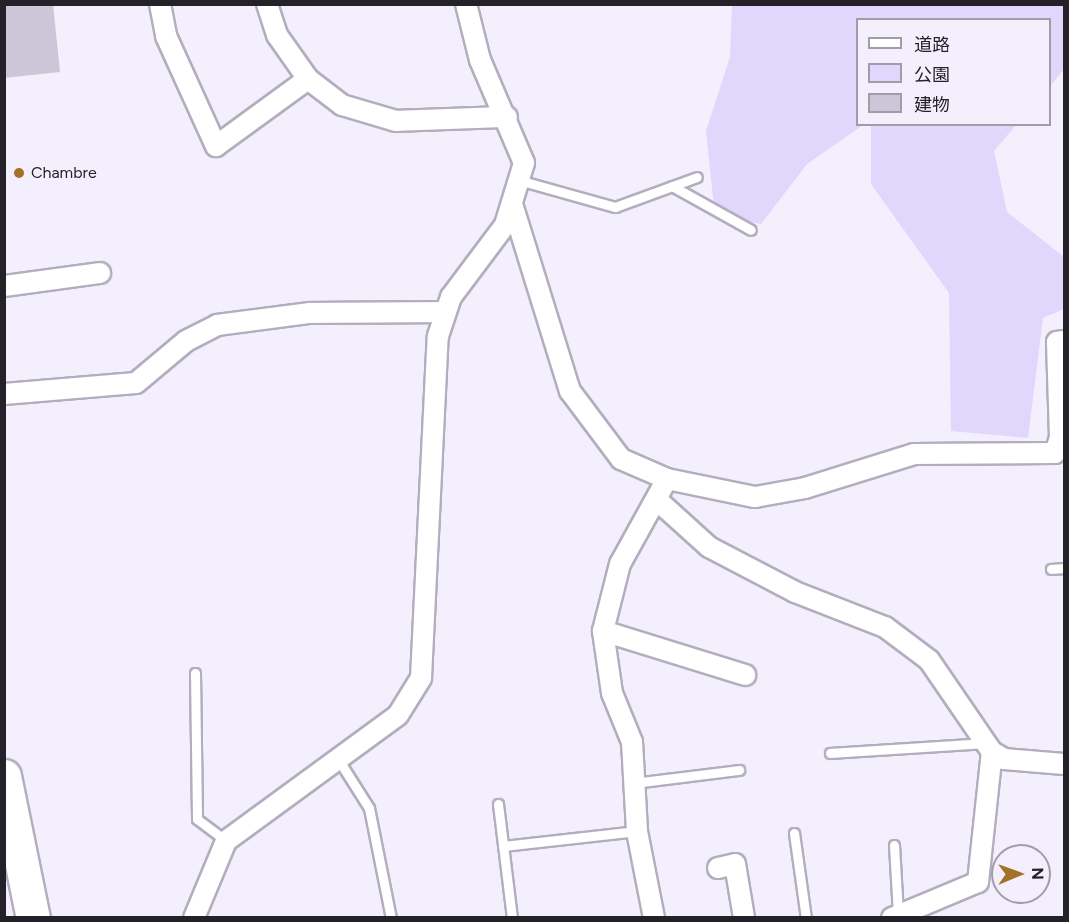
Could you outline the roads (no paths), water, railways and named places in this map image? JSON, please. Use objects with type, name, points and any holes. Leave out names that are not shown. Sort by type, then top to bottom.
[{"type":"highway","points":[[4,776],[33,918]]},
{"type":"street","points":[[160,4],[166,36],[216,146],[308,80]]},
{"type":"street","points":[[267,4],[277,35],[308,80],[342,105],[396,121],[507,117]]},
{"type":"street","points":[[194,918],[226,842],[336,756],[398,715],[421,678],[438,336],[444,312],[513,207],[522,181],[521,147],[480,60],[466,4]]},
{"type":"street","points":[[513,207],[570,391],[621,459],[667,479],[756,497],[804,488],[914,454],[1054,453],[1060,438],[1057,342],[1065,341]]},
{"type":"street","points":[[4,286],[100,273]]},
{"type":"street","points":[[4,394],[136,382],[186,341],[217,325],[310,312],[444,312]]},
{"type":"street","points":[[654,918],[637,831],[632,742],[612,693],[603,631],[620,564],[645,511],[657,500],[667,479]]},
{"type":"street","points":[[657,500],[709,548],[795,592],[885,627],[929,660],[989,748],[1004,759],[1065,764]]},
{"type":"street","points":[[603,631],[745,675]]},
{"type":"street","points":[[895,916],[978,882],[989,748]]},
{"type":"street","points":[[717,868],[735,864],[744,918]]},
{"type":"lane","points":[[522,181],[615,207],[698,177]]},
{"type":"lane","points":[[672,186],[751,230]]},
{"type":"lane","points":[[1051,568],[1065,568]]},
{"type":"lane","points":[[195,673],[197,819],[226,842]]},
{"type":"lane","points":[[830,753],[989,748]]},
{"type":"lane","points":[[336,756],[369,808],[391,918]]},
{"type":"lane","points":[[633,783],[739,770]]},
{"type":"lane","points":[[498,804],[512,918]]},
{"type":"lane","points":[[502,846],[637,831]]},
{"type":"lane","points":[[794,833],[806,918]]},
{"type":"lane","points":[[894,845],[895,916]]},
{"type":"place","name":"Chambre","points":[[19,173]]}]
